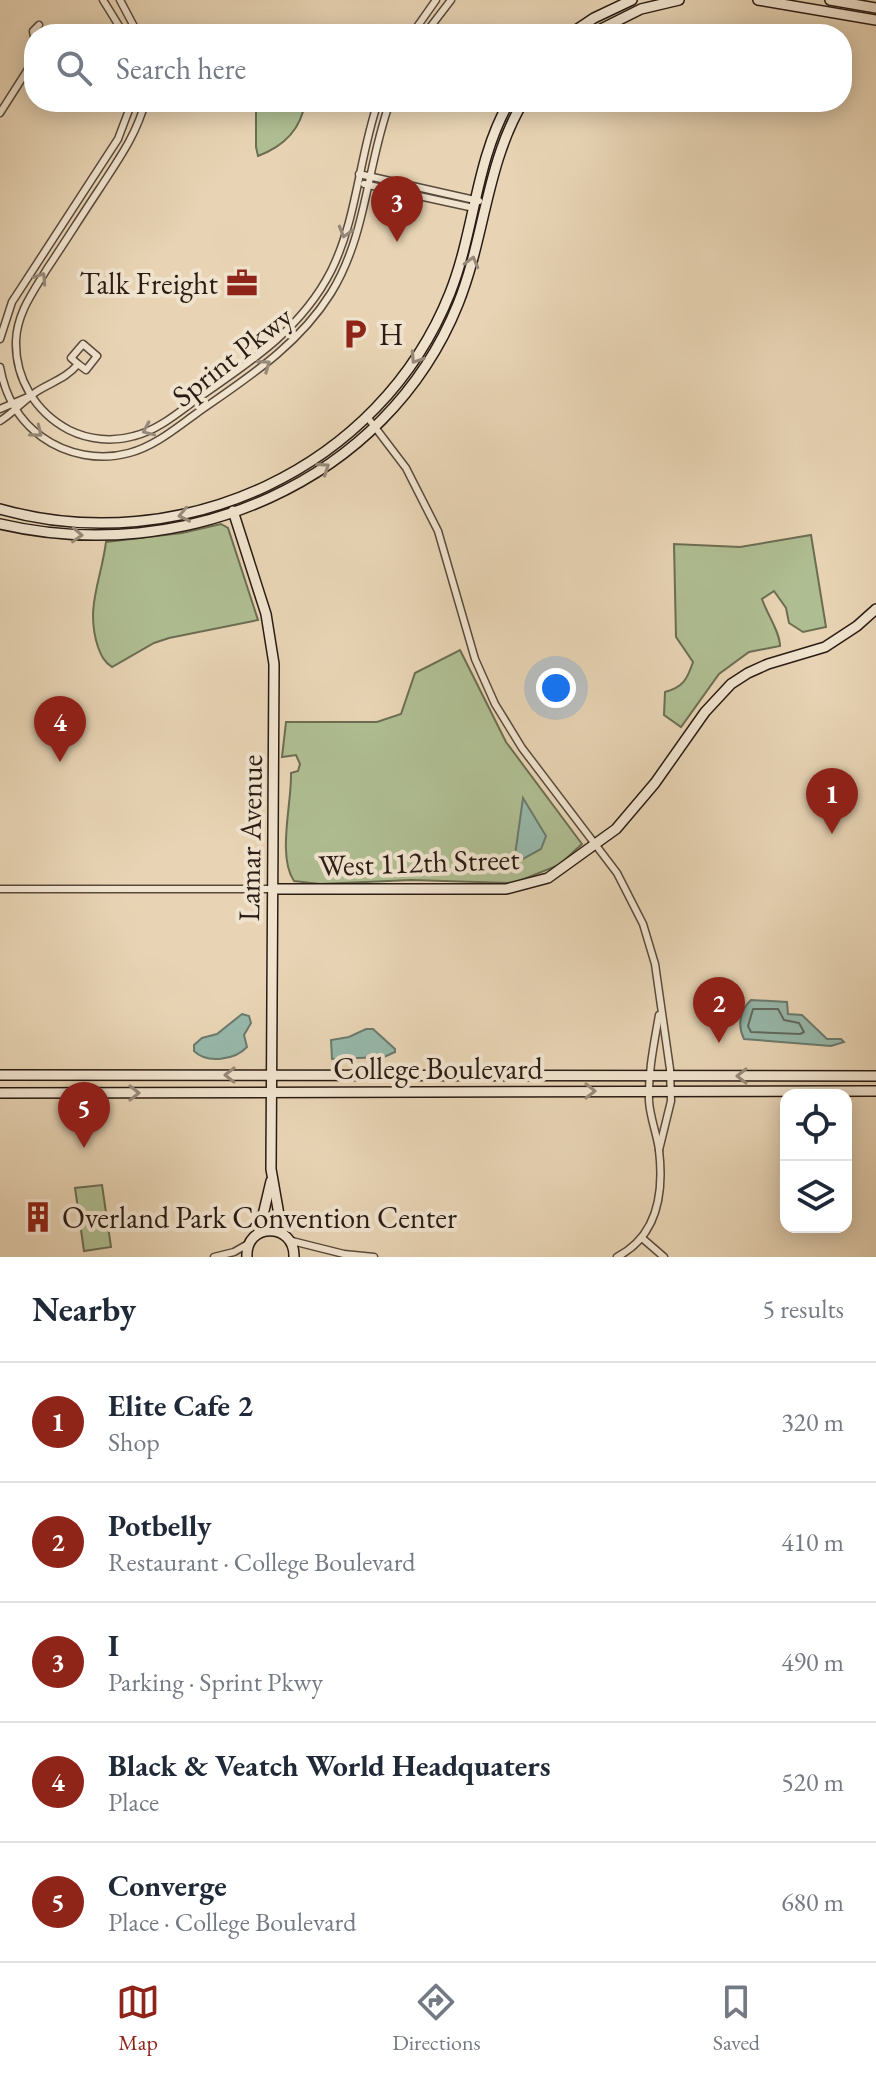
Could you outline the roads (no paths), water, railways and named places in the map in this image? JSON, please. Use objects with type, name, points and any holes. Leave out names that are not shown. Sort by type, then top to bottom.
[{"type":"street","points":[[103,0],[118,24]]},
{"type":"street","points":[[120,0],[133,24]]},
{"type":"street","points":[[419,24],[436,0]]},
{"type":"street","points":[[433,24],[451,0]]},
{"type":"street","points":[[585,24],[632,0]]},
{"type":"street","points":[[611,24],[641,9],[679,0]]},
{"type":"street","points":[[758,0],[876,20]]},
{"type":"street","points":[[830,0],[876,8]]},
{"type":"street","points":[[0,113],[24,75]]},
{"type":"street","points":[[0,339],[12,302],[118,139],[128,112]]},
{"type":"street","name":"Sprint Pkwy","points":[[141,112],[128,145],[25,305],[19,324],[16,350],[21,375],[31,395],[50,417],[83,436],[125,438],[161,425],[266,351],[302,315],[323,286],[337,256],[375,112]]},
{"type":"street","name":"Sprint Pkwy","points":[[0,367],[16,411],[43,438],[58,447],[83,455],[120,455],[155,442],[273,360],[309,324],[332,293],[358,227],[387,112]]},
{"type":"street","points":[[0,509],[57,522],[110,524],[172,517],[230,502],[268,486],[336,446],[368,418],[405,375],[441,315],[457,274],[492,136],[504,112]]},
{"type":"street","points":[[0,524],[59,534],[124,535],[186,527],[234,513],[313,476],[345,454],[376,427],[417,379],[450,322],[470,270],[504,138],[518,112]]},
{"type":"street","points":[[359,174],[473,204]]},
{"type":"street","points":[[357,183],[485,205]]},
{"type":"street","points":[[0,409],[64,378],[78,364]]},
{"type":"street","points":[[0,421],[16,411],[31,395]]},
{"type":"street","points":[[368,418],[406,468],[438,531],[475,659],[495,704],[522,748],[626,888],[643,924],[655,964],[671,1091],[659,1150],[658,1206],[642,1238],[617,1257]]},
{"type":"street","name":"Lamar Avenue","points":[[230,502],[261,595],[274,656],[271,1181],[282,1232]]},
{"type":"street","name":"West 112th Street","points":[[0,889],[517,887],[548,878],[616,829],[705,712],[731,684],[768,664],[825,647],[876,609]]},
{"type":"street","points":[[659,1150],[649,1104],[650,1076],[661,1009]]},
{"type":"street","name":"College Boulevard","points":[[0,1075],[876,1076]]},
{"type":"street","name":"College Boulevard","points":[[0,1093],[876,1091]]},
{"type":"street","name":"Lamar Avenue","points":[[259,1232],[271,1181]]},
{"type":"street","points":[[214,1257],[234,1252],[248,1244],[259,1232],[271,1229],[282,1232],[302,1246],[374,1257]]},
{"type":"street","points":[[642,1238],[664,1257]]},
{"type":"street","points":[[291,1240],[294,1257]]},
{"type":"street","points":[[247,1257],[248,1244]]},
{"type":"street","points":[[331,1257],[344,1254]]},
{"type":"water","points":[[523,798],[546,836],[541,849],[521,860],[515,855]]},
{"type":"water","points":[[751,1000],[787,1002],[788,1014],[802,1015],[827,1039],[841,1039],[844,1042],[831,1046],[744,1039],[741,1018]]},
{"type":"water","points":[[242,1014],[249,1016],[251,1023],[244,1035],[247,1047],[242,1051],[213,1059],[194,1051],[194,1045],[202,1038],[217,1034]]},
{"type":"water","points":[[373,1029],[395,1052],[384,1057],[332,1059],[331,1040],[349,1037]]},
{"type":"place","name":"I","points":[[397,242]]},
{"type":"place","name":"Talk Freight","points":[[242,283]]},
{"type":"place","name":"H","points":[[355,334]]},
{"type":"place","name":"Black & Veatch World Headquaters","points":[[60,762]]},
{"type":"place","name":"Elite Cafe 2","points":[[832,834]]},
{"type":"place","name":"Potbelly","points":[[719,1043]]},
{"type":"place","name":"Converge","points":[[84,1148]]},
{"type":"place","name":"Overland Park Convention Center","points":[[38,1217]]}]
